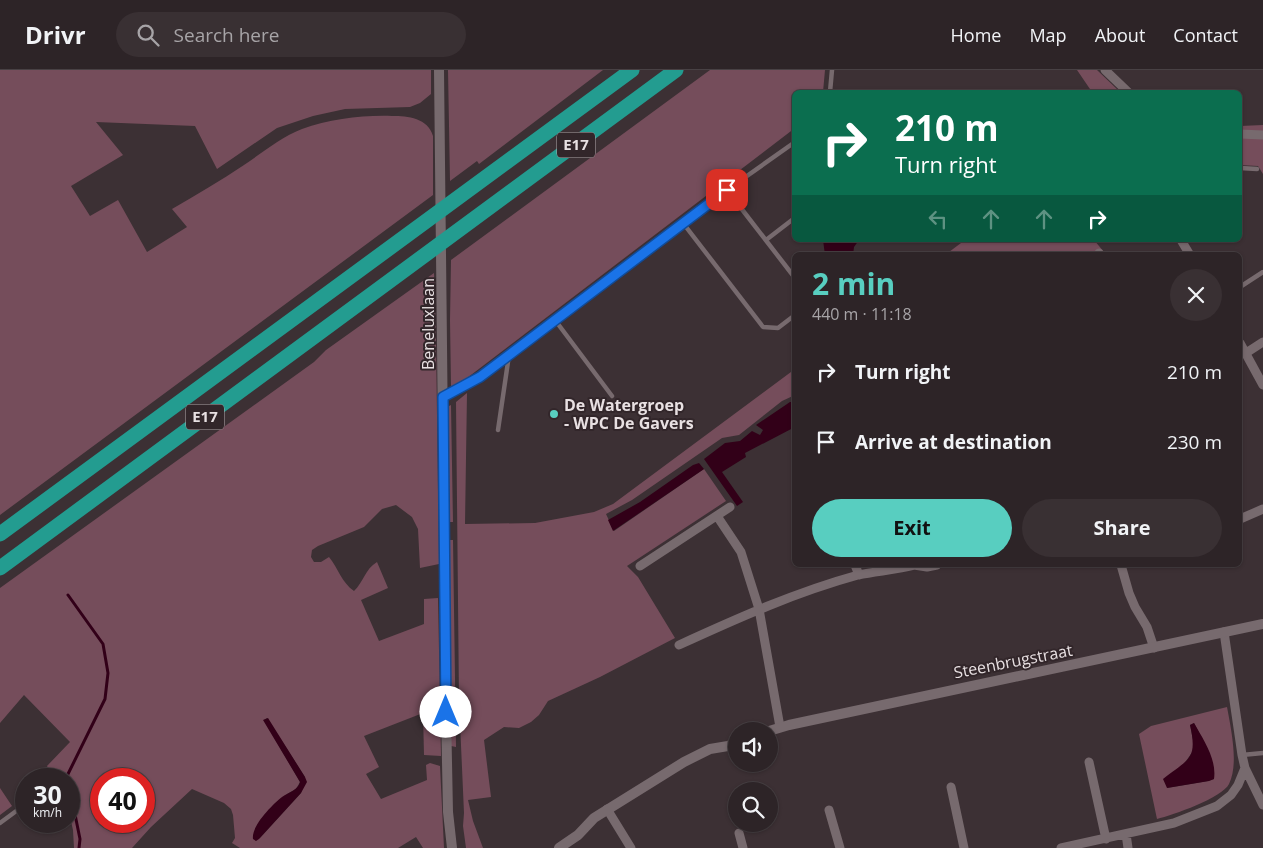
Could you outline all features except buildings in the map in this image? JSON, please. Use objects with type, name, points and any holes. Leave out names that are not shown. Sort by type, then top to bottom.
[{"type":"highway","name":"E17","points":[[0,534],[632,70]]},
{"type":"highway","name":"E17","points":[[0,568],[676,70]]},
{"type":"street","name":"Beneluxlaan","points":[[439,70],[446,712],[448,812],[452,848]]},
{"type":"street","points":[[1105,70],[1126,90]]},
{"type":"street","points":[[1242,134],[1263,135]]},
{"type":"street","points":[[1246,352],[1263,342]]},
{"type":"street","points":[[1242,345],[1263,385]]},
{"type":"street","points":[[640,566],[730,507]]},
{"type":"street","points":[[1242,518],[1263,510]]},
{"type":"street","points":[[1242,519],[1263,515]]},
{"type":"street","points":[[717,516],[740,552],[759,609],[780,727]]},
{"type":"street","points":[[856,567],[859,575]]},
{"type":"street","points":[[679,645],[759,609],[859,575],[903,567]]},
{"type":"street","points":[[1122,567],[1129,593],[1147,627],[1154,648]]},
{"type":"street","name":"Steenbrugstraat","points":[[780,727],[954,688],[1263,624]]},
{"type":"street","points":[[1224,632],[1242,755],[1245,768],[1263,806]]},
{"type":"street","points":[[559,848],[578,836],[594,818],[607,809],[684,762],[710,749],[728,746]]},
{"type":"street","points":[[1089,762],[1106,839]]},
{"type":"street","points":[[1061,848],[1174,822],[1217,806],[1231,795],[1238,785],[1245,768]]},
{"type":"street","points":[[951,787],[964,848]]},
{"type":"street","points":[[607,809],[631,848]]},
{"type":"street","points":[[829,810],[840,848]]},
{"type":"street","points":[[739,833],[743,848]]},
{"type":"street","points":[[1126,834],[1128,848]]},
{"type":"lane","points":[[830,90],[832,70]]},
{"type":"lane","points":[[443,397],[480,377],[727,190],[792,144]]},
{"type":"lane","points":[[1242,168],[1257,169]]},
{"type":"lane","points":[[727,190],[792,274]]},
{"type":"lane","points":[[766,240],[792,220]]},
{"type":"lane","points":[[683,223],[763,326],[778,328],[792,317]]},
{"type":"lane","points":[[1242,286],[1263,272]]},
{"type":"lane","points":[[555,320],[612,396]]},
{"type":"lane","points":[[498,430],[509,355]]},
{"type":"lane","points":[[1242,755],[1263,754]]},
{"type":"lane","points":[[0,823],[15,812]]},
{"type":"shaded area","points":[[0,70],[431,70],[431,94],[420,103],[410,107],[345,109],[313,116],[277,128],[217,169],[195,126],[96,122],[123,155],[71,186],[90,216],[118,200],[147,252],[187,227],[172,209],[226,177],[287,136],[302,129],[335,120],[370,116],[398,116],[417,119],[427,125],[433,136],[433,195],[0,515]]},
{"type":"shaded area","points":[[448,70],[603,70],[479,164],[477,161],[450,181]]},
{"type":"shaded area","points":[[710,70],[825,70],[823,90],[792,90],[792,130],[467,378],[451,387],[451,260]]},
{"type":"shaded area","points":[[1077,70],[1097,70],[1118,90],[1091,90]]},
{"type":"shaded area","points":[[1263,125],[1263,174],[1258,166],[1242,165],[1242,126]]},
{"type":"shaded area","points":[[823,242],[858,242],[853,252],[825,252]]},
{"type":"shaded area","points":[[962,242],[1096,242],[1104,252],[949,252]]},
{"type":"shaded area","points":[[434,273],[439,564],[420,568],[418,529],[412,517],[396,505],[382,509],[364,527],[318,546],[312,550],[311,557],[314,562],[321,562],[329,557],[346,584],[354,591],[370,568],[377,562],[388,588],[361,600],[379,641],[424,624],[424,599],[438,598],[441,756],[424,755],[423,713],[364,736],[379,767],[366,774],[381,799],[427,780],[426,765],[430,763],[440,766],[444,848],[423,848],[416,837],[398,848],[240,848],[232,843],[235,838],[233,815],[231,809],[224,803],[192,789],[155,823],[155,768],[90,768],[90,833],[146,833],[132,848],[74,848],[73,833],[80,833],[80,768],[48,768],[47,766],[70,742],[24,695],[0,723],[0,588],[314,362],[326,350]],"holes":[[[267,718],[305,777],[301,793],[259,839],[287,794],[296,789],[300,782],[264,720]]]},
{"type":"shaded area","points":[[792,371],[792,396],[782,401],[739,435],[722,438],[632,500],[606,514],[614,531],[704,469],[726,501],[627,566],[638,577],[675,638],[600,677],[548,701],[539,715],[531,722],[519,728],[504,727],[484,740],[491,797],[468,800],[483,848],[466,848],[463,826],[459,700],[456,402],[467,393],[465,524],[535,523],[594,512],[613,504]]},
{"type":"shaded area","points":[[792,402],[792,429],[745,453],[746,457],[722,472],[743,502],[737,506],[704,459],[725,443],[740,441],[752,431],[760,435],[763,430],[756,425]]},
{"type":"shaded area","points":[[451,405],[453,522],[448,522],[447,407]]},
{"type":"shaded area","points":[[699,463],[704,469],[613,531],[608,520],[640,502],[693,465]]},
{"type":"shaded area","points":[[449,540],[453,540],[456,747],[451,746]]},
{"type":"shaded area","points":[[1227,707],[1234,757],[1229,784],[1217,795],[1207,800],[1185,810],[1157,819],[1139,734],[1151,726]],"holes":[[[1194,723],[1205,743],[1213,764],[1214,779],[1167,788],[1193,751],[1190,725]]]},
{"type":"shaded area","points":[[268,718],[307,782],[301,793],[256,841],[253,839],[253,834],[263,816],[282,797],[295,789],[300,782],[263,720]]},
{"type":"shaded area","points":[[1194,723],[1211,757],[1214,779],[1167,788],[1163,779],[1185,762],[1192,752],[1193,745],[1190,725]]},
{"type":"shaded area","points":[[0,788],[12,806],[0,815]]},
{"type":"waterway","points":[[68,595],[103,644],[108,673],[105,699],[71,768]]},
{"type":"waterway","points":[[79,833],[79,848]]},
{"type":"place","name":"De Watergroep - WPC De Gavers","points":[[554,414]]},
{"type":"route","points":[[446,712],[443,397],[480,377],[727,190]]}]
